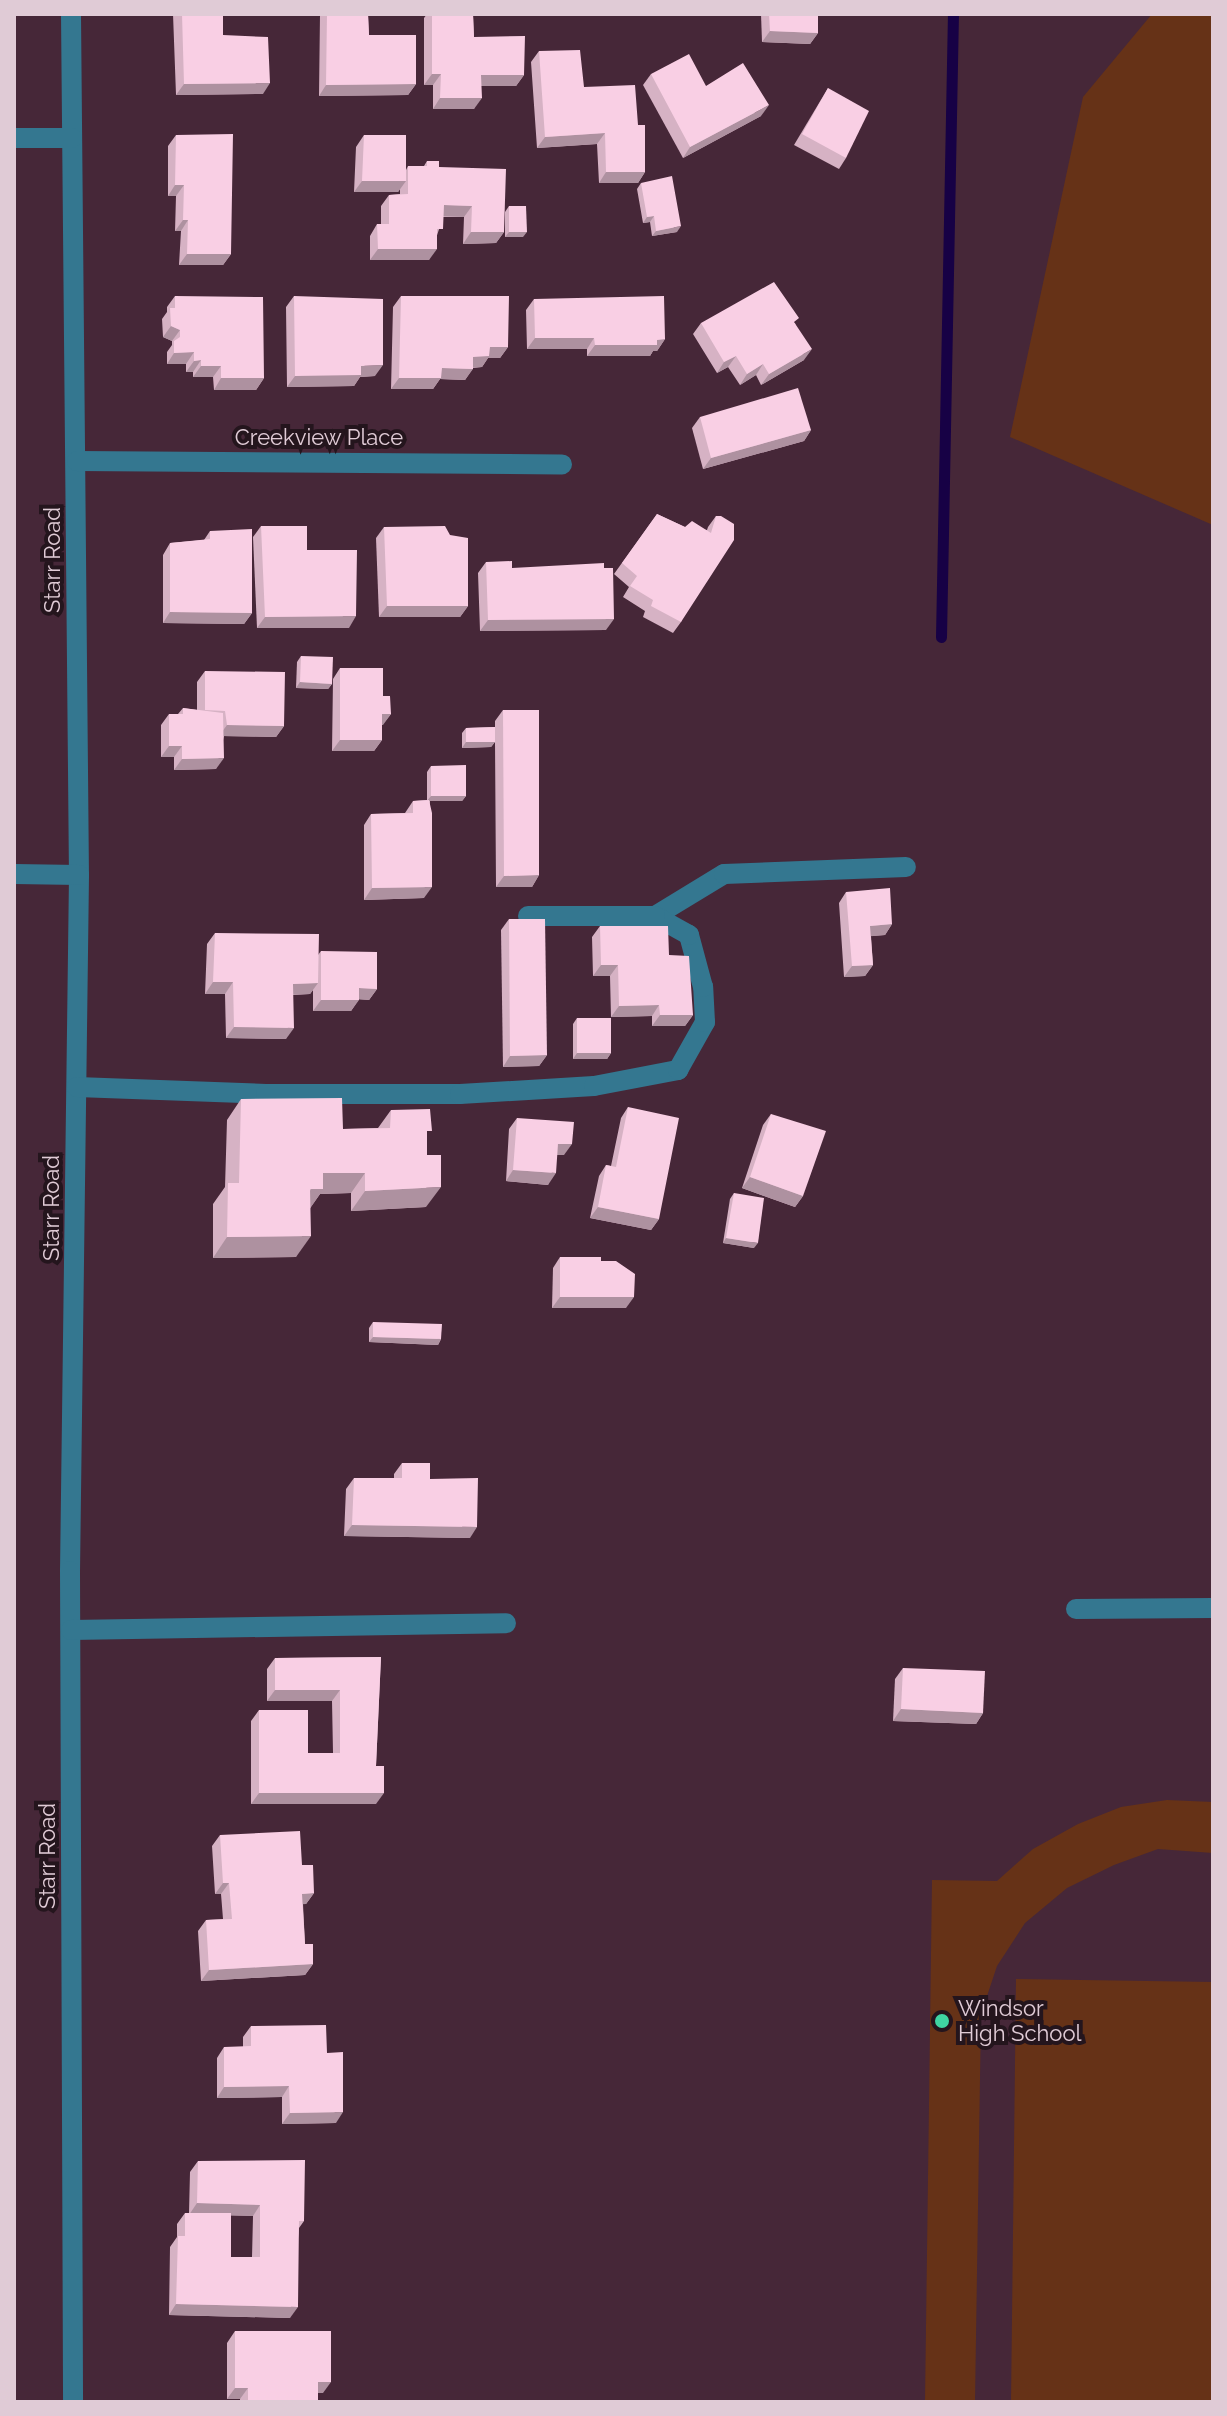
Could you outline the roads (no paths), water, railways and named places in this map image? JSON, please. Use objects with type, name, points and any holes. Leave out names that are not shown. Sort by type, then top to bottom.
[{"type":"street","name":"Starr Road","points":[[71,14],[79,875],[71,1630],[73,2402]]},
{"type":"street","points":[[14,138],[72,138]]},
{"type":"street","name":"Creekview Place","points":[[77,461],[562,464]]},
{"type":"street","points":[[655,916],[724,874],[906,867]]},
{"type":"street","points":[[14,874],[79,875]]},
{"type":"street","points":[[77,1087],[266,1094],[460,1094],[594,1086],[678,1070],[705,1022],[703,987],[689,935],[655,916],[528,916]]},
{"type":"street","points":[[1076,1609],[1213,1608]]},
{"type":"street","points":[[71,1630],[506,1623]]},
{"type":"waterway","points":[[941,637],[953,14]]},
{"type":"place","name":"Windsor High School","points":[[942,2021]]}]
